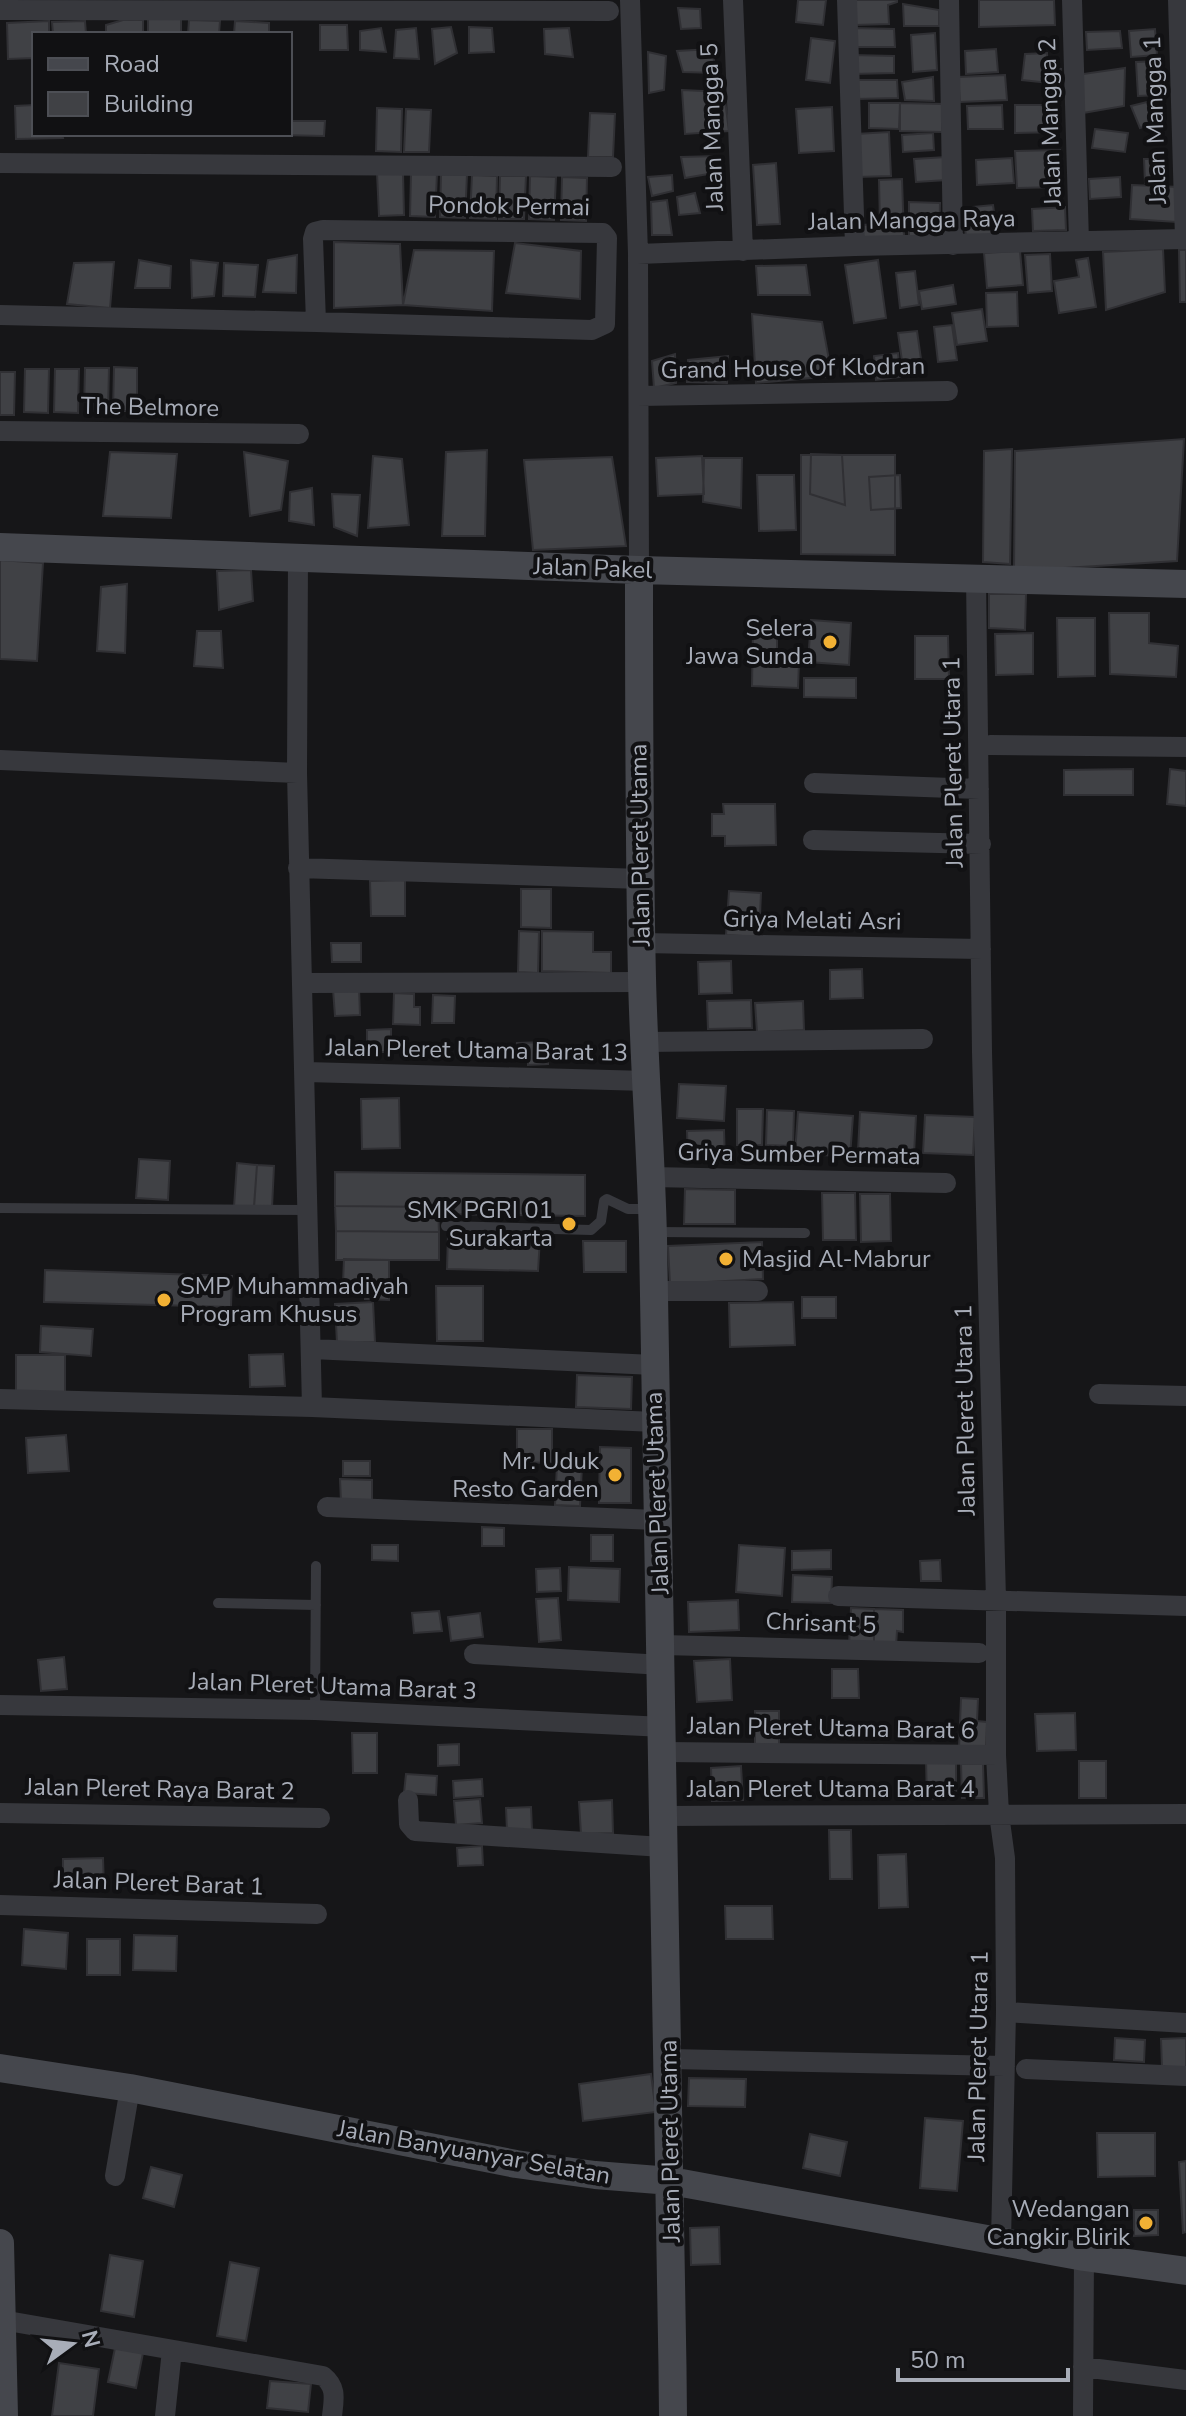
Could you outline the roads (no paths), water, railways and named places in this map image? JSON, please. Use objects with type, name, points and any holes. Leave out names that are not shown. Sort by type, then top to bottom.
[{"type":"street","points":[[630,0],[638,254],[639,570]]},
{"type":"street","name":"Jalan Mangga 5","points":[[733,0],[743,251]]},
{"type":"street","points":[[847,0],[855,246]]},
{"type":"street","points":[[949,0],[953,245]]},
{"type":"street","name":"Jalan Mangga 2","points":[[1072,0],[1079,242]]},
{"type":"street","name":"Jalan Mangga 1","points":[[1178,0],[1186,239]]},
{"type":"street","points":[[0,10],[609,11]]},
{"type":"street","points":[[0,163],[612,167]]},
{"type":"street","name":"Pondok Permai","points":[[0,315],[598,329],[605,324],[606,235],[315,232],[316,322]]},
{"type":"street","name":"Jalan Mangga Raya","points":[[638,254],[1186,239]]},
{"type":"street","name":"Grand House Of Klodran","points":[[639,396],[948,391]]},
{"type":"street","name":"The Belmore","points":[[0,431],[299,434]]},
{"type":"street","name":"Jalan Pakel","points":[[0,547],[639,570],[1186,584]]},
{"type":"street","points":[[298,558],[298,868],[306,1072],[312,1407]]},
{"type":"street","name":"Jalan Pleret Utama","points":[[639,570],[642,982],[651,1177],[657,1520],[663,1655],[663,1847],[670,2059],[673,2416]]},
{"type":"street","name":"Jalan Pleret Utara 1","points":[[976,577],[996,1600],[996,1755],[1005,1858],[1006,2012],[1015,2068],[1001,2241]]},
{"type":"street","points":[[990,745],[1186,747]]},
{"type":"street","points":[[0,760],[297,773]]},
{"type":"street","points":[[814,783],[979,789]]},
{"type":"street","points":[[813,840],[981,844]]},
{"type":"street","points":[[298,868],[642,879]]},
{"type":"street","name":"Griya Melati Asri","points":[[642,943],[981,949]]},
{"type":"street","points":[[303,983],[642,982]]},
{"type":"street","points":[[645,1042],[923,1039]]},
{"type":"street","name":"Jalan Pleret Utama Barat 13","points":[[306,1072],[647,1081]]},
{"type":"street","name":"Griya Sumber Permata","points":[[651,1177],[946,1183]]},
{"type":"street","points":[[654,1291],[758,1291]]},
{"type":"street","points":[[312,1349],[654,1365]]},
{"type":"street","points":[[1099,1394],[1186,1396]]},
{"type":"street","points":[[0,1399],[312,1407],[655,1422]]},
{"type":"street","points":[[327,1507],[657,1520]]},
{"type":"street","points":[[838,1596],[1186,1606]]},
{"type":"street","name":"Chrisant 5","points":[[474,1654],[979,1653]]},
{"type":"street","name":"Jalan Pleret Utama Barat 3","points":[[0,1705],[315,1710],[664,1740]]},
{"type":"street","name":"Jalan Pleret Utama Barat 6","points":[[664,1740],[996,1755]]},
{"type":"street","points":[[408,1800],[409,1824],[415,1831],[663,1847]]},
{"type":"street","name":"Jalan Pleret Raya Barat 2","points":[[0,1813],[320,1818]]},
{"type":"street","name":"Jalan Pleret Utama Barat 4","points":[[663,1816],[1186,1814]]},
{"type":"street","name":"Jalan Pleret Barat 1","points":[[0,1905],[317,1914]]},
{"type":"street","points":[[1006,2012],[1186,2023]]},
{"type":"street","points":[[670,2059],[1186,2076]]},
{"type":"street","name":"Jalan Banyuanyar Selatan","points":[[0,2068],[130,2088],[516,2164],[671,2181],[1084,2257],[1186,2271]]},
{"type":"street","points":[[115,2176],[130,2088]]},
{"type":"street","points":[[0,2243],[4,2416]]},
{"type":"street","points":[[1083,2416],[1084,2257]]},
{"type":"street","points":[[2,2325],[323,2376],[334,2390],[332,2416]]},
{"type":"street","points":[[165,2416],[172,2350]]},
{"type":"street","points":[[1083,2367],[1186,2380]]},
{"type":"lane","points":[[446,1226],[591,1230],[601,1221],[607,1199],[652,1220],[805,1233]]},
{"type":"lane","points":[[0,1208],[309,1210]]},
{"type":"lane","points":[[315,1710],[316,1566]]},
{"type":"lane","points":[[218,1603],[316,1605]]},
{"type":"place","name":"Selera Jawa Sunda","points":[[830,642]]},
{"type":"place","name":"SMK PGRI 01 Surakarta","points":[[569,1224]]},
{"type":"place","name":"Masjid Al-Mabrur","points":[[726,1259]]},
{"type":"place","name":"SMP Muhammadiyah Program Khusus","points":[[164,1300]]},
{"type":"place","name":"Mr. Uduk Resto Garden","points":[[615,1475]]},
{"type":"place","name":"Wedangan Cangkir Blirik","points":[[1146,2223]]}]
